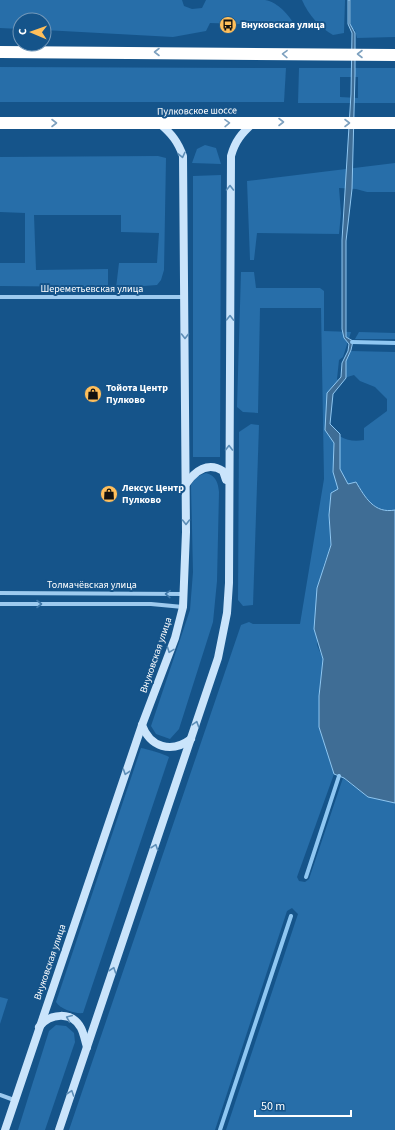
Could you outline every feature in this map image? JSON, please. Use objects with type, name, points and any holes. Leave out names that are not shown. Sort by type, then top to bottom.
[{"type":"highway","points":[[0,52],[395,55]]},
{"type":"highway","name":"Пулковское шоссе","points":[[0,123],[395,123]]},
{"type":"street","points":[[59,1130],[218,658],[227,613],[229,583],[228,486],[231,156],[234,145],[241,134],[254,122]]},
{"type":"street","name":"Внуковская улица","points":[[5,1130],[38,1028],[142,725],[175,638],[183,607],[186,484],[183,156],[175,138],[160,124]]},
{"type":"street","name":"Шереметьевская улица","points":[[0,296],[185,297]]},
{"type":"street","points":[[186,484],[196,471],[211,466],[223,471],[228,486]]},
{"type":"street","name":"Толмачёвская улица","points":[[0,594],[184,594]]},
{"type":"street","name":"Толмачёвская улица","points":[[0,604],[151,604],[183,607]]},
{"type":"street","points":[[142,725],[145,733],[158,745],[175,747],[184,745],[191,740]]},
{"type":"street","points":[[38,1028],[44,1021],[51,1017],[60,1015],[69,1017],[82,1029],[87,1048]]},
{"type":"street","points":[[0,1095],[14,1100]]},
{"type":"shaded area","points":[[0,0],[182,0],[184,6],[192,9],[202,8],[206,0],[265,0],[279,6],[295,26],[210,23],[206,31],[173,37],[52,30],[52,12],[12,12],[12,29],[0,28]]},
{"type":"shaded area","points":[[302,0],[345,0],[344,33],[333,35],[324,29],[311,15]]},
{"type":"shaded area","points":[[348,0],[350,0],[350,24],[355,33],[355,74],[352,189],[346,241],[346,337],[353,341],[346,361],[346,378],[333,394],[330,424],[340,434],[340,469],[348,484],[356,482],[367,499],[376,507],[388,511],[395,510],[395,803],[368,797],[344,778],[334,774],[319,727],[319,696],[323,659],[314,629],[317,588],[331,545],[329,515],[331,493],[338,489],[333,472],[334,443],[325,430],[327,393],[341,377],[342,363],[348,351],[349,344],[344,338],[342,329],[342,240],[351,94],[352,33],[348,24]]},
{"type":"shaded area","points":[[351,0],[395,0],[395,37],[357,38],[355,30],[351,29]]},
{"type":"shaded area","points":[[0,67],[286,68],[284,102],[0,102]]},
{"type":"shaded area","points":[[299,68],[395,68],[395,103],[298,103]],"holes":[[[340,77],[358,77],[358,98],[340,97]]]},
{"type":"shaded area","points":[[205,145],[216,148],[221,164],[192,163],[197,149]]},
{"type":"shaded area","points":[[158,156],[166,158],[164,270],[161,280],[157,285],[116,288],[119,263],[157,263],[159,233],[121,232],[121,215],[34,215],[36,270],[108,269],[108,287],[0,286],[0,263],[25,263],[25,213],[0,212],[0,157]]},
{"type":"shaded area","points":[[395,163],[395,192],[367,192],[356,189],[339,188],[341,213],[339,234],[257,233],[254,260],[250,260],[247,181]]},
{"type":"shaded area","points":[[221,175],[220,457],[193,457],[193,176]]},
{"type":"shaded area","points":[[241,272],[254,272],[256,288],[320,288],[324,291],[324,331],[351,332],[343,357],[339,360],[337,379],[340,383],[330,393],[328,426],[340,436],[353,441],[364,440],[364,428],[387,411],[387,399],[375,387],[360,381],[354,375],[344,378],[344,361],[350,351],[395,352],[395,510],[388,511],[376,507],[367,499],[356,482],[329,515],[331,545],[323,567],[317,645],[323,659],[319,696],[319,727],[334,774],[297,877],[299,881],[305,882],[309,879],[343,778],[368,797],[395,803],[395,1130],[226,1130],[298,914],[292,908],[287,911],[215,1130],[69,1130],[241,625],[249,622],[253,624],[300,624],[324,479],[321,308],[260,308],[258,413],[243,412],[237,407]]},
{"type":"shaded area","points":[[359,332],[395,333],[395,339],[355,339]]},
{"type":"shaded area","points":[[251,424],[259,425],[253,605],[243,606],[238,600],[239,432]]},
{"type":"shaded area","points":[[206,473],[216,480],[219,492],[217,581],[213,622],[179,729],[170,739],[156,734],[151,726],[190,610],[193,572],[191,485],[196,477]]},
{"type":"shaded area","points":[[141,748],[169,757],[83,1013],[72,1012],[64,1009],[56,1002]]},
{"type":"shaded area","points":[[0,997],[8,999],[0,1024]]},
{"type":"shaded area","points":[[56,1025],[66,1026],[74,1033],[75,1042],[45,1130],[18,1130],[49,1031]]},
{"type":"waterway","points":[[352,342],[395,343]]},
{"type":"waterway","points":[[306,877],[339,776]]},
{"type":"waterway","points":[[220,1130],[291,916]]},
{"type":"place","name":"Внуковская улица","points":[[228,25]]},
{"type":"place","name":"Тойота Центр Пулково","points":[[93,394]]},
{"type":"place","name":"Лексус Центр Пулково","points":[[109,494]]}]
